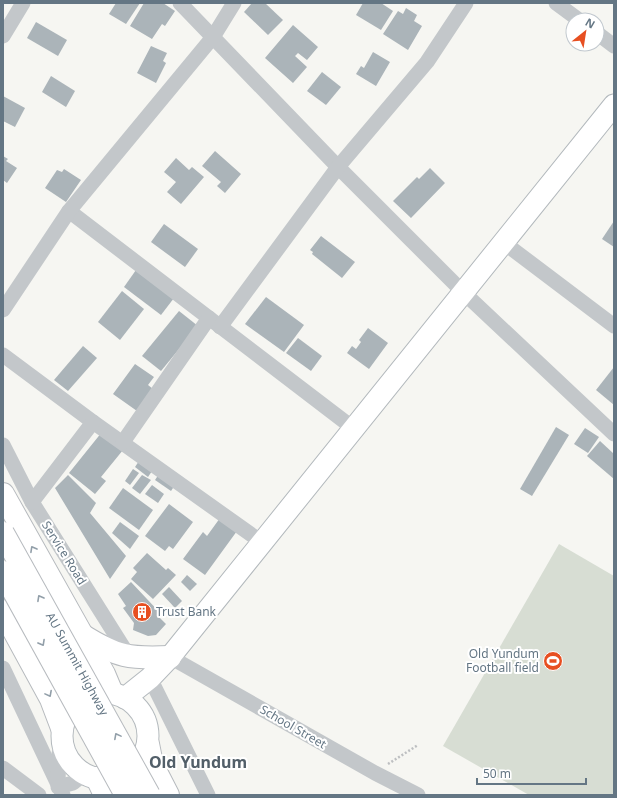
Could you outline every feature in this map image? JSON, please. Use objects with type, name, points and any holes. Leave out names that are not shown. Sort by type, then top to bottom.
[{"type":"main road","points":[[3,494],[104,674],[119,695]]},
{"type":"main road","name":"AU Summit Highway","points":[[3,533],[149,795]]},
{"type":"main road","name":"AU Summit Highway","points":[[3,572],[126,795]]},
{"type":"main road","points":[[3,611],[51,699],[62,735]]},
{"type":"main road","points":[[81,634],[100,647],[118,655],[130,658],[170,657]]},
{"type":"main road","points":[[148,744],[152,764],[168,795]]},
{"type":"street","points":[[3,36],[23,3]]},
{"type":"street","points":[[180,3],[338,167],[463,292],[614,434]]},
{"type":"street","points":[[3,310],[69,211],[213,37],[234,3]]},
{"type":"street","points":[[123,442],[214,322],[338,167],[427,62],[466,3]]},
{"type":"street","points":[[556,3],[568,12]]},
{"type":"street","points":[[605,39],[614,46]]},
{"type":"street","points":[[119,695],[150,678],[170,657],[614,105]]},
{"type":"street","points":[[69,211],[353,428]]},
{"type":"street","points":[[503,242],[614,326]]},
{"type":"street","points":[[3,355],[93,422],[263,543]]},
{"type":"street","points":[[32,502],[93,422]]},
{"type":"street","name":"Service Road","points":[[3,445],[32,502],[130,658]]},
{"type":"street","name":"School Street","points":[[170,657],[375,773],[418,795]]},
{"type":"street","points":[[3,668],[58,792]]},
{"type":"street","points":[[144,717],[146,693],[150,678]]},
{"type":"street","points":[[150,678],[208,795]]},
{"type":"street","points":[[99,693],[119,695],[136,706],[144,717],[148,730],[148,744],[143,756],[135,767],[124,775],[96,782],[73,783],[58,792],[57,770],[62,735],[67,715],[75,704],[86,697],[99,693]]},
{"type":"street","points":[[62,735],[70,760],[96,782]]},
{"type":"street","points":[[3,768],[39,795]]},
{"type":"path","points":[[375,773],[418,745]]},
{"type":"shaded area","name":"Old Yundum Football field","points":[[559,544],[614,576],[614,795],[529,795],[443,746]]},
{"type":"building","points":[[116,3],[140,3],[126,24],[109,14]]},
{"type":"building","points":[[144,3],[163,3],[175,11],[165,26],[162,24],[152,39],[130,26]]},
{"type":"building","points":[[252,3],[265,3],[283,20],[268,35],[244,12]]},
{"type":"building","points":[[363,3],[381,3],[393,11],[381,30],[356,15]]},
{"type":"building","points":[[406,8],[417,15],[414,21],[422,26],[408,50],[383,34],[398,11],[403,14]]},
{"type":"building","points":[[36,22],[67,40],[58,56],[27,38]]},
{"type":"building","points":[[293,25],[318,47],[307,60],[298,53],[295,56],[307,67],[293,83],[265,58]]},
{"type":"building","points":[[151,46],[167,53],[163,61],[166,63],[156,83],[137,73]]},
{"type":"building","points":[[373,52],[390,62],[376,86],[356,74],[361,66],[364,68]]},
{"type":"building","points":[[322,72],[341,87],[326,105],[307,91]]},
{"type":"building","points":[[51,76],[75,91],[66,107],[42,92]]},
{"type":"building","points":[[3,96],[25,108],[15,127],[3,121]]},
{"type":"building","points":[[215,151],[241,174],[225,193],[217,186],[221,182],[202,166]]},
{"type":"building","points":[[3,156],[8,159],[6,161],[17,168],[7,183],[3,180]]},
{"type":"building","points":[[176,158],[189,170],[192,167],[204,177],[181,204],[167,192],[176,182],[164,172]]},
{"type":"building","points":[[430,168],[445,183],[411,218],[393,201],[417,177],[419,179]]},
{"type":"building","points":[[64,169],[81,180],[66,202],[45,188],[57,170],[62,172]]},
{"type":"building","points":[[614,221],[614,247],[602,239]]},
{"type":"building","points":[[164,224],[198,249],[185,267],[151,242]]},
{"type":"building","points":[[321,236],[355,262],[342,278],[312,254],[313,252],[310,250]]},
{"type":"building","points":[[136,270],[174,298],[161,315],[124,287]]},
{"type":"building","points":[[122,291],[144,309],[120,340],[98,322]]},
{"type":"building","points":[[266,297],[304,325],[284,352],[245,324]]},
{"type":"building","points":[[179,311],[198,326],[161,371],[142,356]]},
{"type":"building","points":[[368,328],[388,343],[369,369],[347,353],[352,346],[356,349],[361,342],[359,340]]},
{"type":"building","points":[[298,338],[322,356],[311,371],[286,353]]},
{"type":"building","points":[[83,346],[97,358],[68,391],[54,380]]},
{"type":"building","points":[[135,364],[154,377],[148,385],[153,389],[137,411],[113,394]]},
{"type":"building","points":[[614,367],[614,405],[596,390]]},
{"type":"building","points":[[556,427],[569,435],[532,496],[520,489]]},
{"type":"building","points":[[585,428],[599,437],[588,453],[574,444]]},
{"type":"building","points":[[102,432],[123,450],[101,477],[106,481],[95,494],[69,473]]},
{"type":"building","points":[[600,441],[614,454],[614,479],[587,456]]},
{"type":"building","points":[[139,461],[152,471],[148,477],[135,467]]},
{"type":"building","points":[[133,469],[139,473],[130,485],[125,481]]},
{"type":"building","points":[[159,474],[175,485],[171,491],[155,480]]},
{"type":"building","points":[[68,475],[96,503],[90,513],[126,556],[110,579],[55,488]]},
{"type":"building","points":[[142,475],[151,480],[140,494],[132,488]]},
{"type":"building","points":[[152,485],[164,494],[158,503],[145,494]]},
{"type":"building","points":[[123,488],[153,510],[139,530],[109,508]]},
{"type":"building","points":[[169,504],[193,522],[173,549],[169,546],[165,551],[145,536]]},
{"type":"building","points":[[220,518],[237,531],[205,575],[183,559],[203,532],[207,536]]},
{"type":"building","points":[[120,522],[139,536],[130,549],[112,533]]},
{"type":"building","points":[[147,553],[166,570],[168,568],[176,575],[153,599],[131,579],[137,572],[133,568]]},
{"type":"building","points":[[187,575],[197,584],[190,591],[181,582]]},
{"type":"building","name":"Trust Bank","points":[[131,582],[162,615],[159,617],[166,624],[156,635],[148,636],[133,630],[134,623],[123,608],[126,606],[118,594]]},
{"type":"building","points":[[169,587],[182,601],[175,608],[162,594]]},
{"type":"place","name":"Trust Bank","points":[[142,612]]},
{"type":"place","name":"Old Yundum Football field","points":[[553,661]]},
{"type":"district","name":"Old Yundum","points":[[198,762]]}]
